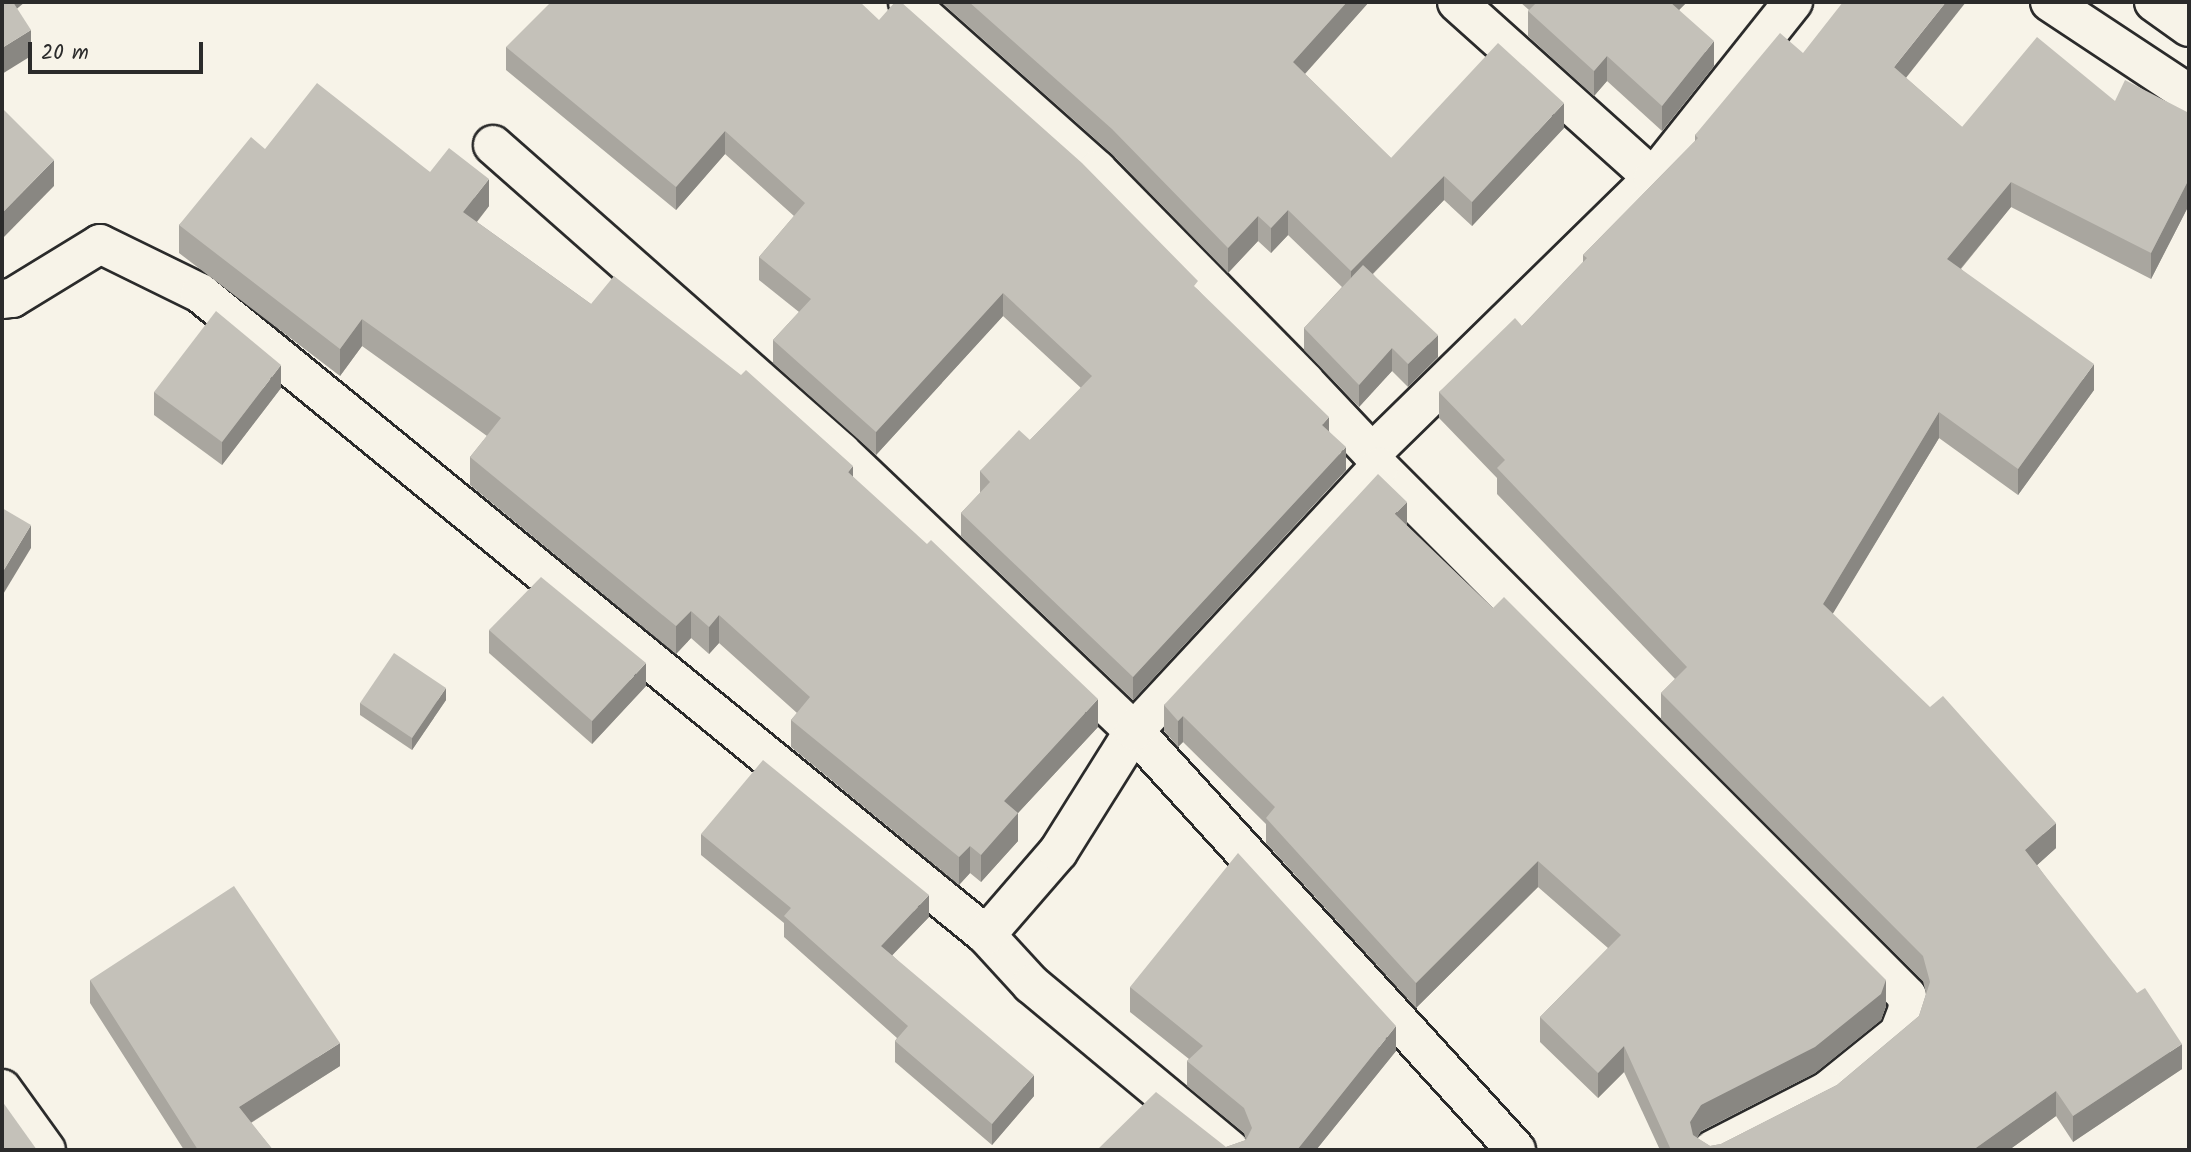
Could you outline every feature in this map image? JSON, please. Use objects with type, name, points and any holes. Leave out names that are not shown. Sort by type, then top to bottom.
[{"type":"street","points":[[908,2],[1097,170],[1376,460],[1907,996],[1899,1033],[1827,1091],[1712,1150]]},
{"type":"street","points":[[1457,2],[1653,178]]},
{"type":"street","points":[[986,935],[1058,852],[1134,730],[1376,460],[1653,178],[1793,2]]},
{"type":"street","points":[[2050,2],[2189,94]]},
{"type":"street","points":[[2154,2],[2189,27]]},
{"type":"street","points":[[493,145],[841,452],[1134,730],[1517,1150]]},
{"type":"street","points":[[2,299],[12,298],[100,244],[200,293],[986,935],[1031,984],[1230,1150]]},
{"type":"street","points":[[2,1089],[46,1150]]},
{"type":"building","points":[[2,2],[13,2],[31,30],[2,48]]},
{"type":"building","points":[[551,2],[860,2],[879,20],[895,2],[901,2],[1082,163],[1198,281],[1194,286],[1329,417],[1322,425],[1346,447],[1133,677],[961,513],[990,482],[980,471],[1019,430],[1030,440],[1092,376],[1003,293],[876,432],[773,340],[811,299],[759,257],[805,203],[725,131],[676,187],[506,47]]},
{"type":"building","points":[[969,2],[1347,2],[1293,62],[1391,158],[1498,43],[1564,103],[1472,202],[1444,176],[1351,271],[1288,210],[1271,228],[1258,216],[1228,248],[1112,129]]},
{"type":"building","points":[[1537,2],[1670,2],[1714,41],[1662,106],[1607,56],[1594,71],[1528,11]]},
{"type":"building","points":[[1843,2],[1946,2],[1894,67],[1962,127],[2037,37],[2115,101],[2125,80],[2189,113],[2189,179],[2151,253],[2011,182],[1947,259],[2094,364],[2018,469],[1939,412],[1823,604],[1930,707],[1943,696],[2056,823],[2025,850],[2137,993],[2145,988],[2182,1044],[2073,1116],[2056,1091],[1973,1150],[1671,1150],[1624,1046],[1598,1073],[1540,1017],[1621,935],[1538,861],[1416,983],[1266,818],[1275,807],[1183,716],[1178,721],[1164,705],[1378,474],[1407,502],[1395,514],[1493,608],[1504,597],[1886,980],[1881,994],[1815,1047],[1701,1105],[1690,1122],[1693,1135],[1710,1146],[1721,1144],[1837,1085],[1919,1016],[1930,982],[1923,956],[1661,693],[1687,667],[1497,468],[1505,460],[1439,392],[1515,318],[1522,326],[1587,258],[1583,255],[1698,138],[1695,135],[1780,33],[1803,53]]},
{"type":"building","points":[[317,83],[430,172],[449,148],[489,179],[463,212],[591,304],[614,276],[741,375],[746,370],[853,466],[848,472],[927,544],[931,540],[1098,699],[1004,801],[1018,813],[981,855],[970,846],[959,857],[791,720],[810,697],[719,615],[709,627],[691,611],[676,626],[470,457],[501,418],[362,319],[340,349],[179,225],[251,137],[265,149]]},
{"type":"building","points":[[2,108],[54,160],[2,213]]},
{"type":"building","points":[[1363,265],[1438,335],[1408,364],[1392,348],[1359,385],[1304,328]]},
{"type":"building","points":[[216,311],[281,365],[222,442],[154,392]]},
{"type":"building","points":[[2,508],[31,525],[2,573]]},
{"type":"building","points":[[541,577],[646,663],[592,721],[489,630]]},
{"type":"building","points":[[394,653],[446,688],[412,738],[360,703]]},
{"type":"building","points":[[763,760],[929,895],[881,946],[1034,1075],[992,1124],[895,1041],[908,1026],[784,916],[791,908],[701,834]]},
{"type":"building","points":[[1238,853],[1396,1026],[1297,1150],[1097,1150],[1156,1092],[1226,1147],[1246,1140],[1252,1128],[1244,1108],[1187,1061],[1203,1046],[1130,987]]},
{"type":"building","points":[[234,886],[340,1043],[239,1107],[273,1150],[198,1150],[90,980]]},
{"type":"building","points":[[2,1101],[37,1150],[2,1150]]}]
